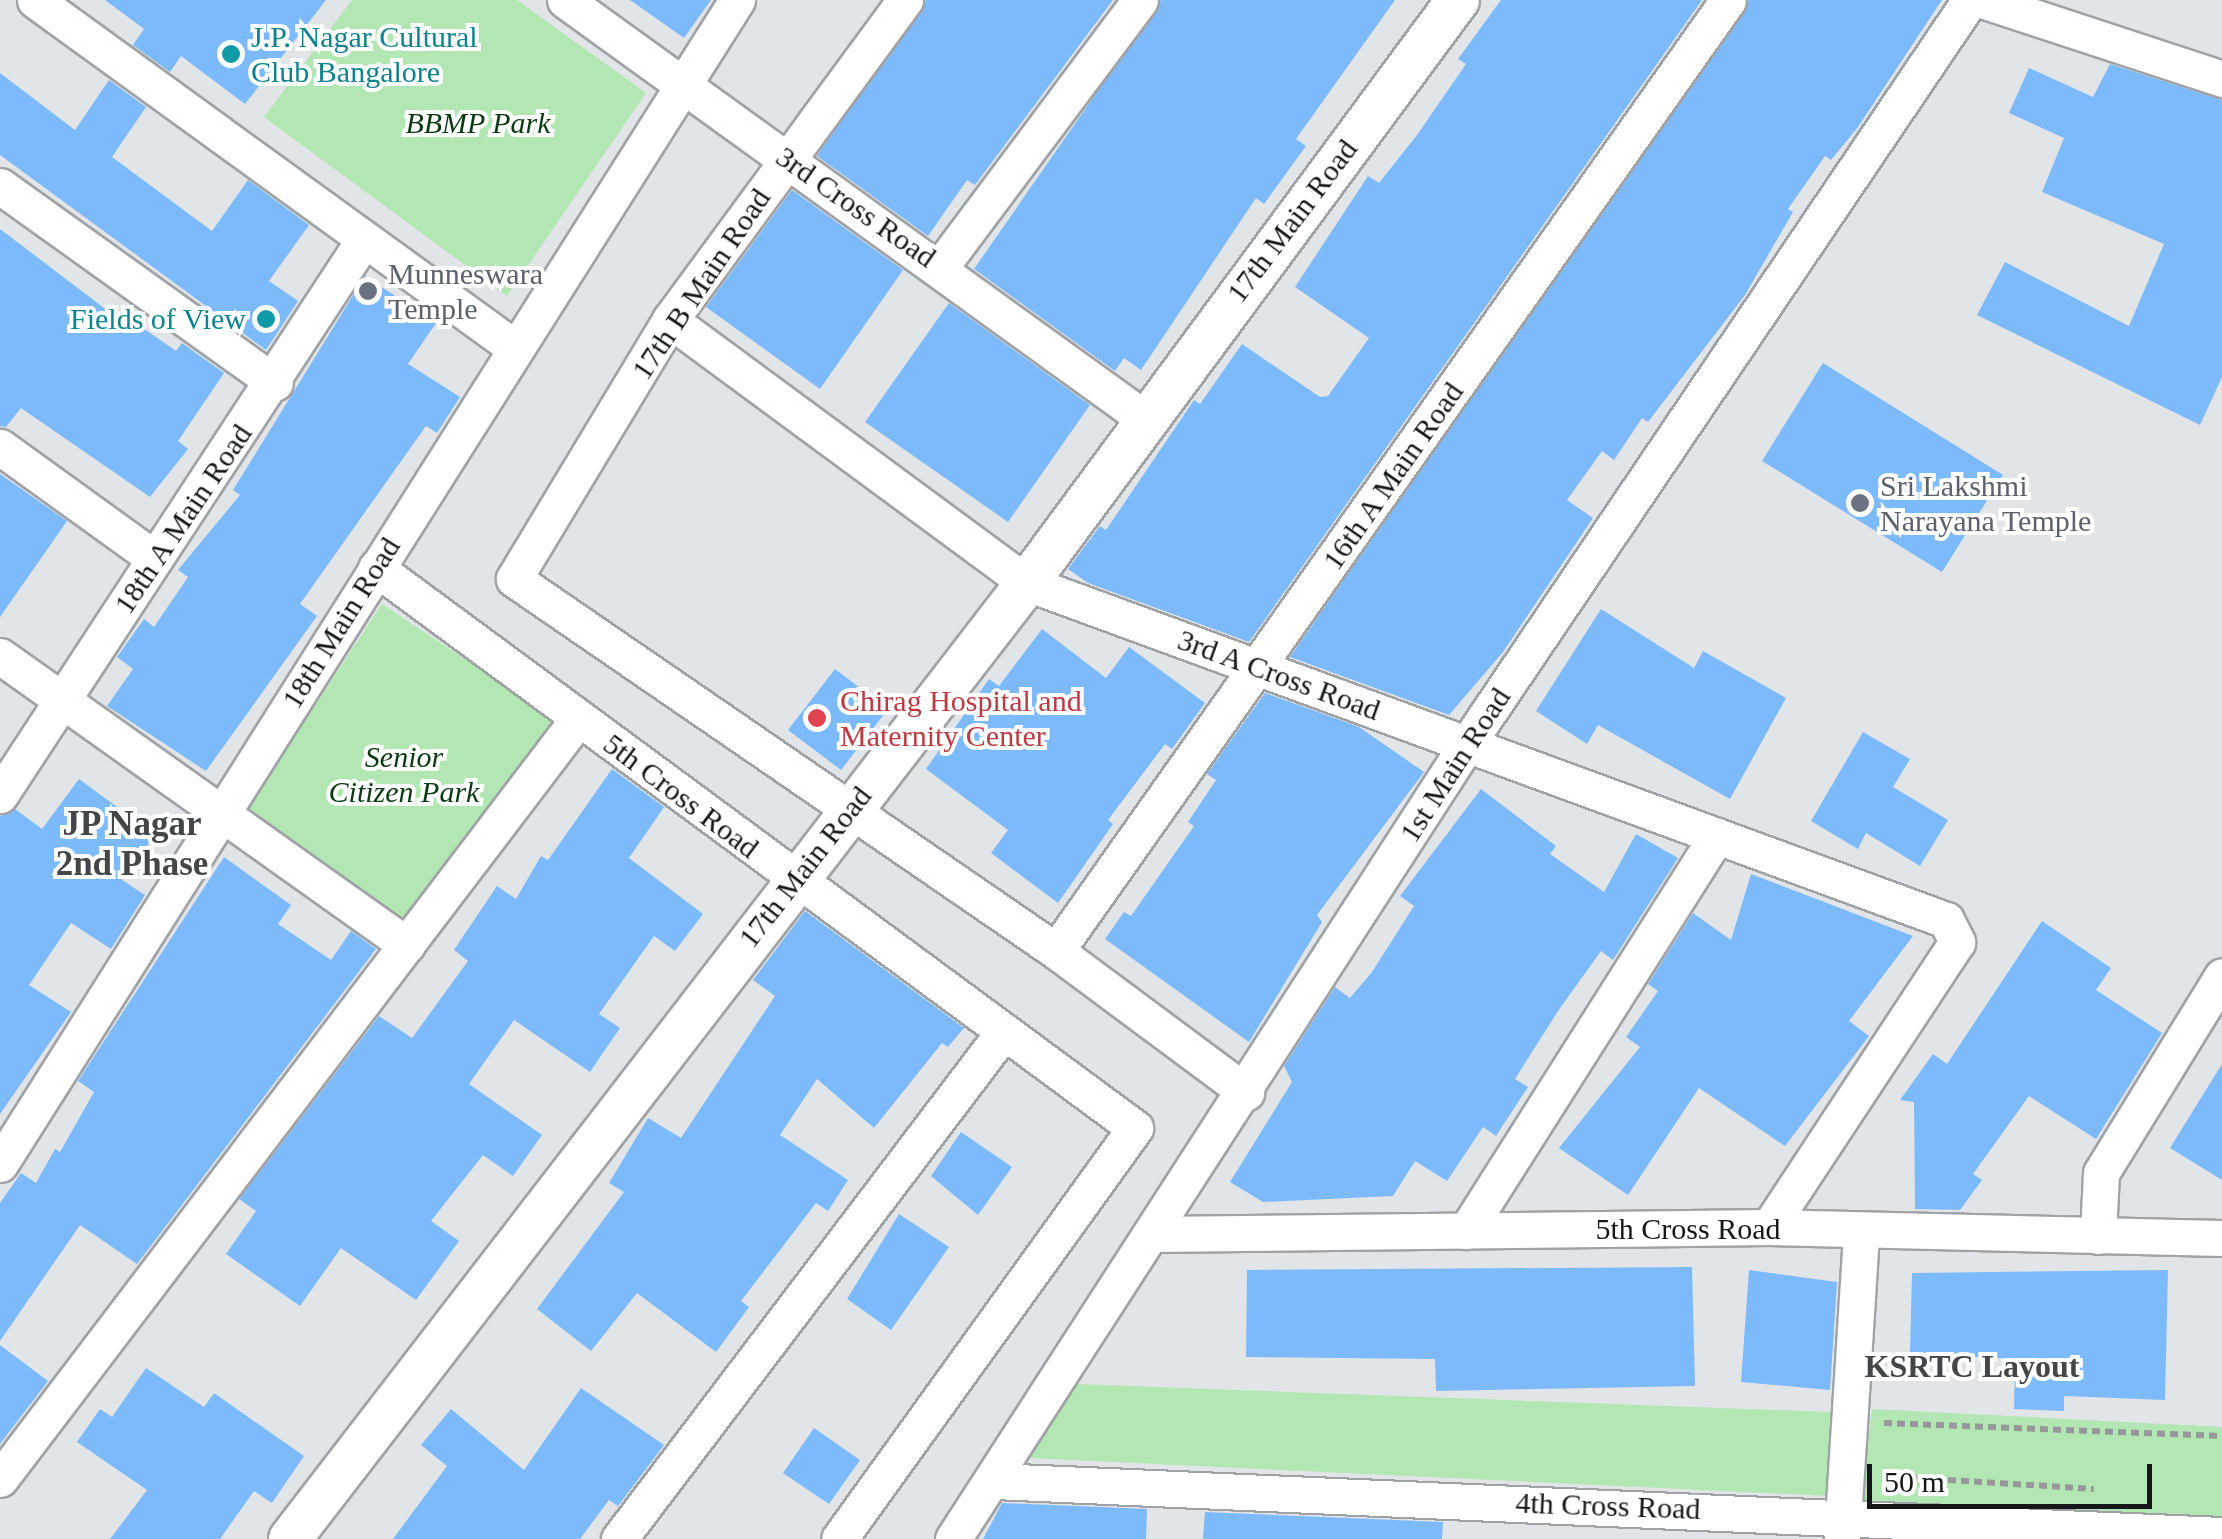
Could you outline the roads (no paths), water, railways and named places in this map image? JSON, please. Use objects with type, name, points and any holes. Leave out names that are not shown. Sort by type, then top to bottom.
[{"type":"street","points":[[35,0],[362,241],[515,348]]},
{"type":"street","name":"3rd Cross Road","points":[[565,0],[940,266],[1144,418]]},
{"type":"street","name":"18th Main Road","points":[[0,1164],[515,348],[686,86],[736,0]]},
{"type":"street","name":"17th B Main Road","points":[[850,808],[514,580],[670,320],[905,0]]},
{"type":"street","points":[[940,266],[1140,0]]},
{"type":"street","name":"17th Main Road","points":[[290,1539],[1027,582],[1144,418],[1458,0]]},
{"type":"street","name":"16th A Main Road","points":[[1056,952],[1728,0]]},
{"type":"street","name":"1st Main Road","points":[[953,1539],[1246,1092],[1467,744],[1970,0]]},
{"type":"street","points":[[1982,0],[2222,79]]},
{"type":"street","points":[[0,186],[276,383]]},
{"type":"street","name":"18th A Main Road","points":[[0,794],[154,558],[276,383],[362,241]]},
{"type":"street","name":"3rd A Cross Road","points":[[670,320],[1027,582],[1946,920],[1957,942],[1769,1227]]},
{"type":"street","points":[[0,447],[154,558]]},
{"type":"street","name":"5th Cross Road","points":[[376,568],[1002,1034],[1135,1128],[839,1539]]},
{"type":"street","points":[[0,656],[406,946]]},
{"type":"street","points":[[0,1479],[578,719]]},
{"type":"street","points":[[850,808],[1056,952],[1246,1092]]},
{"type":"street","points":[[1466,1231],[1717,836]]},
{"type":"street","points":[[2098,1236],[2101,1173],[2222,976]]},
{"type":"street","points":[[619,1539],[1002,1034]]},
{"type":"street","name":"5th Cross Road","points":[[1154,1234],[1769,1227],[2222,1238]]},
{"type":"street","points":[[1842,1528],[1861,1232]]},
{"type":"street","name":"4th Cross Road","points":[[994,1481],[1842,1528],[2222,1534]]},
{"type":"place","name":"J.P. Nagar Cultural Club Bangalore","points":[[231,54]]},
{"type":"place","name":"Munneswara Temple","points":[[368,291]]},
{"type":"place","name":"Fields of View","points":[[266,319]]},
{"type":"place","name":"Sri Lakshmi Narayana Temple","points":[[1860,503]]},
{"type":"place","name":"Chirag Hospital and Maternity Center","points":[[817,718]]},
{"type":"district","name":"JP Nagar 2nd Phase","points":[[132,844]]},
{"type":"district","name":"KSRTC Layout","points":[[1972,1366]]},
{"type":"park label","name":"BBMP Park","points":[[478,123]]},
{"type":"park label","name":"Senior Citizen Park","points":[[404,774]]}]
